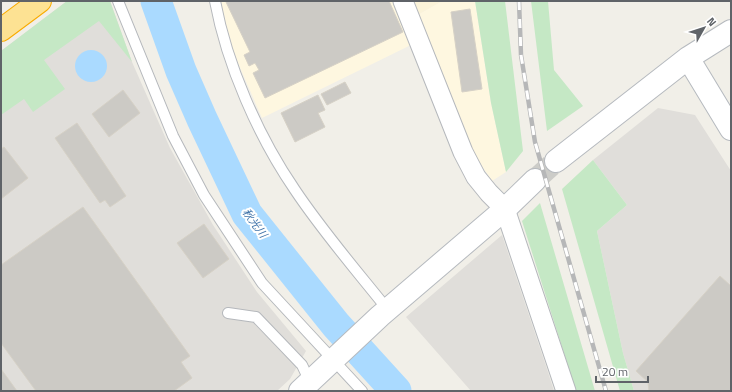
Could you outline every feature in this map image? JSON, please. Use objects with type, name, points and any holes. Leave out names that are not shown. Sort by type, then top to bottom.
[{"type":"highway","points":[[1,30],[40,1]]},
{"type":"street","points":[[403,1],[463,152],[476,177],[505,208],[566,391]]},
{"type":"street","points":[[556,161],[688,58],[731,31]]},
{"type":"street","points":[[688,58],[731,129]]},
{"type":"street","points":[[308,388],[335,358],[384,313],[505,208],[534,180]]},
{"type":"lane","points":[[118,1],[173,136],[204,195],[262,283],[335,358],[362,391]]},
{"type":"lane","points":[[216,1],[223,40],[235,75],[275,158],[294,190],[384,313]]},
{"type":"lane","points":[[228,313],[256,317],[302,365],[308,388]]},
{"type":"shaded area","points":[[67,1],[110,1],[132,62],[170,148],[213,225],[257,292],[306,351],[290,379],[277,391],[1,391],[1,51]]},
{"type":"shaded area","points":[[221,1],[395,1],[413,44],[262,118],[227,38]]},
{"type":"shaded area","points":[[442,1],[475,1],[491,103],[506,172],[492,181],[474,154],[419,14]]},
{"type":"shaded area","points":[[658,108],[695,115],[731,171],[731,391],[634,391],[623,353],[597,231],[627,205],[593,160]]},
{"type":"shaded area","points":[[502,235],[554,391],[471,391],[406,317]]},
{"type":"green space","points":[[67,1],[110,1],[132,62],[99,21],[44,60],[65,89],[33,112],[24,99],[1,115],[1,51]]},
{"type":"green space","points":[[475,1],[505,1],[523,151],[506,172],[491,103]]},
{"type":"green space","points":[[531,1],[548,1],[554,70],[583,106],[547,131]]},
{"type":"green space","points":[[593,160],[627,205],[597,231],[623,353],[634,391],[620,391],[562,189]]},
{"type":"green space","points":[[540,203],[595,391],[576,391],[522,221]]},
{"type":"sand","points":[[414,1],[442,1],[419,14]]},
{"type":"water","points":[[88,50],[94,50],[103,54],[107,66],[103,78],[94,82],[88,82],[79,78],[75,69],[75,63],[79,54]]},
{"type":"building","points":[[389,1],[403,32],[265,98],[253,73],[259,70],[255,63],[249,66],[244,55],[250,52],[226,2]]},
{"type":"building","points":[[470,9],[482,89],[462,92],[451,12]]},
{"type":"building","points":[[345,82],[351,93],[327,105],[321,94]]},
{"type":"building","points":[[123,90],[140,113],[109,137],[92,114]]},
{"type":"building","points":[[318,95],[325,110],[318,113],[325,127],[295,142],[281,113]]},
{"type":"building","points":[[77,123],[126,196],[110,207],[105,200],[100,203],[55,138]]},
{"type":"building","points":[[4,147],[28,178],[1,199],[1,149]]},
{"type":"building","points":[[83,207],[190,356],[181,362],[192,378],[174,391],[36,391],[1,343],[1,265]]},
{"type":"building","points":[[204,224],[229,259],[203,278],[177,243]]},
{"type":"building","points":[[720,276],[731,286],[731,391],[649,391],[648,382],[636,371]]},
{"type":"building","points":[[1,369],[17,391],[1,391]]},
{"type":"waterway","name":"秋光川","points":[[156,1],[181,71],[247,214],[336,325],[396,391]]},
{"type":"tunnel","points":[[535,180],[556,161]]},
{"type":"railway","points":[[519,1],[521,55],[535,142],[606,391]]}]
